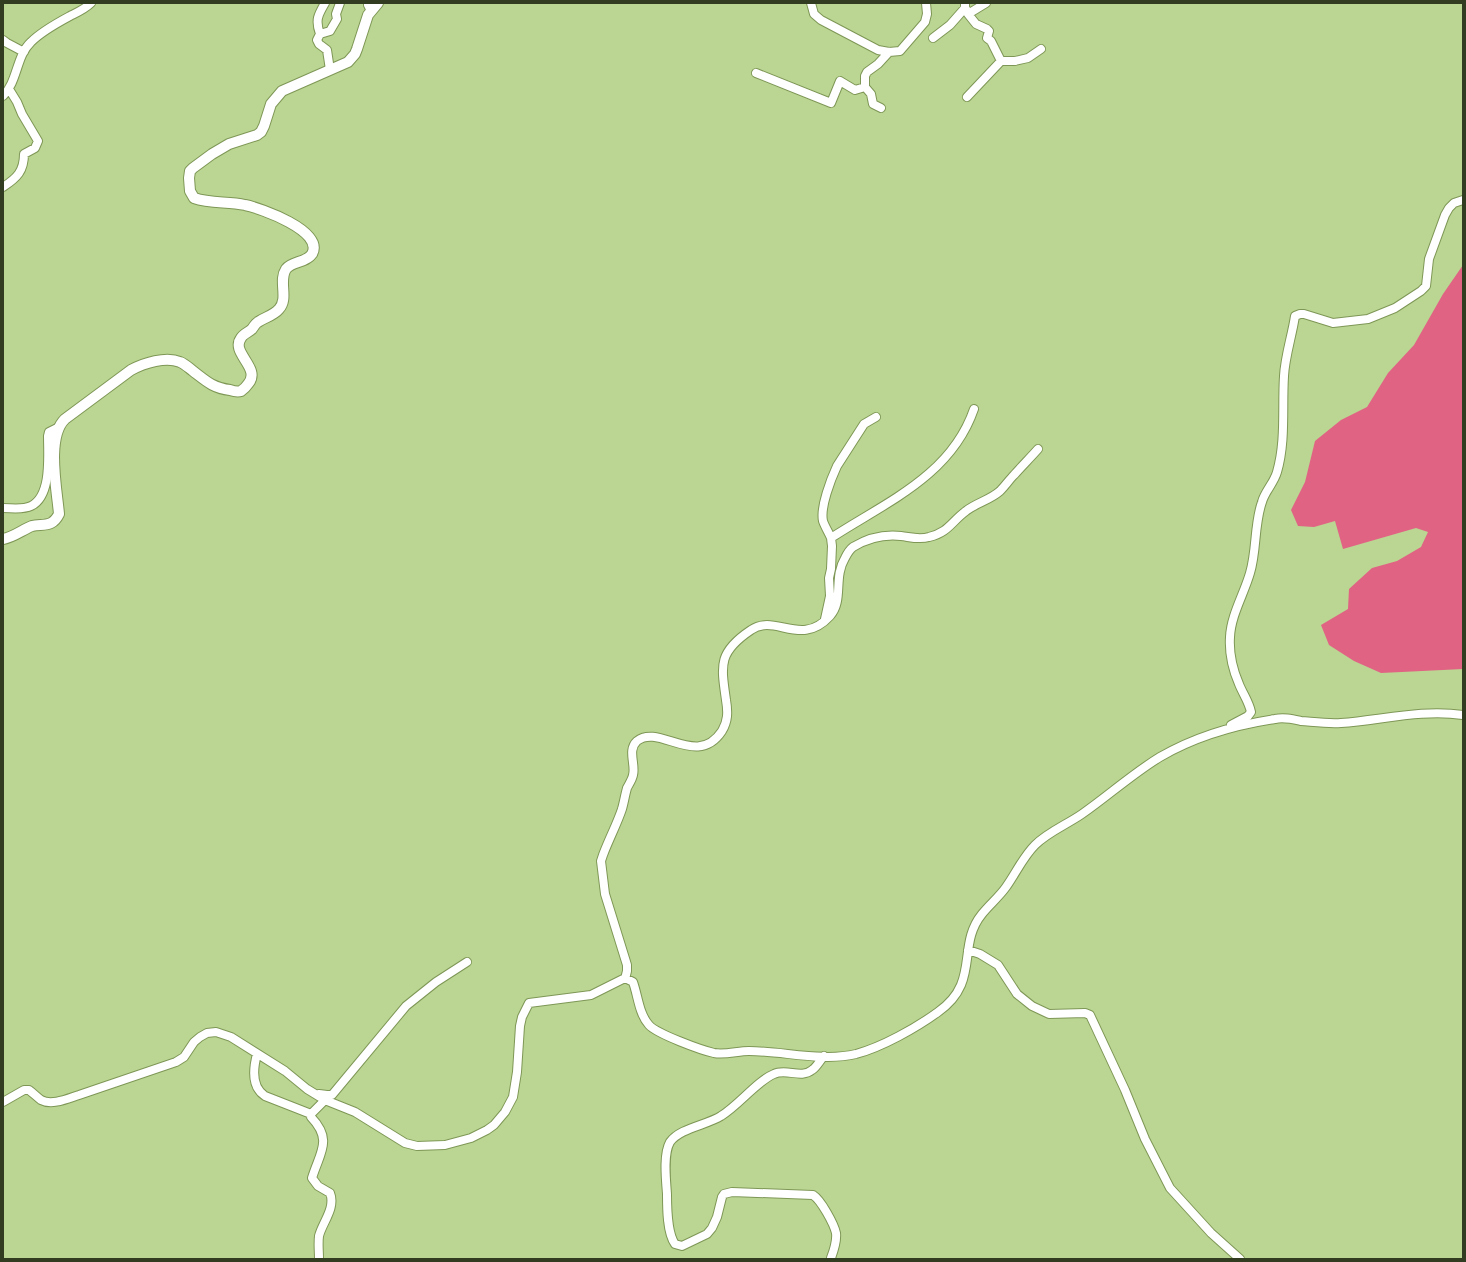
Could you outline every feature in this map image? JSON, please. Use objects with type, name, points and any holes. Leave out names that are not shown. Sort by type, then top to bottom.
[{"type":"street","points":[[3,96],[9,89],[24,52],[32,41],[57,24],[84,9],[91,3]]},
{"type":"street","points":[[325,3],[317,18],[320,34],[317,40],[319,44],[327,50],[330,70]]},
{"type":"street","points":[[320,34],[330,31],[337,19],[336,14],[340,3]]},
{"type":"street","points":[[3,539],[10,538],[23,530],[34,526],[49,524],[55,521],[59,514],[54,457],[59,428],[65,419],[131,370],[138,366],[158,361],[170,360],[182,363],[217,388],[240,391],[244,389],[250,381],[252,377],[251,371],[239,348],[239,340],[243,335],[251,330],[257,322],[274,314],[280,308],[283,303],[283,276],[285,271],[290,265],[310,256],[313,251],[313,244],[309,236],[300,228],[264,211],[244,204],[202,201],[194,198],[190,191],[190,172],[212,154],[229,144],[257,135],[261,132],[271,104],[282,91],[348,62],[355,54],[370,7],[378,3]]},
{"type":"street","points":[[811,3],[814,14],[821,20],[873,48],[889,52],[900,51],[925,22],[927,14],[926,3]]},
{"type":"street","points":[[933,38],[950,25],[966,8],[986,3]]},
{"type":"street","points":[[966,8],[976,24],[988,29],[989,32],[987,38],[991,42],[1001,62]]},
{"type":"street","points":[[3,40],[7,44],[24,52]]},
{"type":"street","points":[[967,97],[1001,62],[1028,58],[1041,49]]},
{"type":"street","points":[[881,108],[873,104],[870,94],[865,86],[865,76],[867,72],[878,64],[889,52]]},
{"type":"street","points":[[756,73],[831,103],[840,81],[855,90],[865,86]]},
{"type":"street","points":[[3,187],[13,181],[18,175],[24,164],[24,154],[35,148],[38,141],[9,89]]},
{"type":"street","points":[[1228,728],[1234,723],[1248,716],[1251,712],[1249,704],[1239,684],[1233,664],[1230,636],[1250,573],[1260,506],[1262,499],[1275,479],[1280,458],[1284,428],[1285,369],[1295,316],[1304,314],[1333,323],[1368,319],[1395,308],[1421,291],[1426,286],[1429,259],[1448,208],[1454,203],[1463,200]]},
{"type":"street","points":[[831,538],[907,492],[925,478],[938,466],[961,439],[974,409]]},
{"type":"street","points":[[825,620],[830,596],[829,578],[832,546],[831,538],[824,522],[822,510],[837,466],[864,424],[876,417]]},
{"type":"street","points":[[3,508],[27,508],[39,499],[46,485],[48,436],[50,432],[59,428]]},
{"type":"street","points":[[625,979],[627,965],[605,894],[602,861],[603,855],[622,809],[627,789],[633,777],[634,746],[642,738],[649,736],[689,746],[703,746],[712,741],[722,730],[727,719],[727,705],[722,676],[723,663],[725,656],[735,643],[749,631],[758,626],[768,625],[793,630],[809,630],[814,628],[829,616],[836,606],[838,601],[840,571],[850,549],[874,537],[900,536],[922,538],[942,532],[970,508],[999,492],[1038,449]]},
{"type":"street","points":[[3,1102],[24,1090],[29,1090],[42,1100],[48,1102],[65,1099],[105,1087],[176,1062],[184,1058],[194,1042],[207,1033],[216,1032],[231,1037],[285,1071],[325,1100],[355,1112],[405,1143],[417,1146],[445,1145],[471,1138],[487,1130],[494,1125],[513,1097],[517,1072],[520,1026],[522,1017],[529,1003],[591,995],[617,981],[625,979],[630,980],[634,984],[642,1015],[652,1028],[662,1034],[700,1049],[716,1053],[750,1051],[803,1056],[843,1056],[862,1052],[891,1040],[944,1007],[954,998],[961,986],[966,972],[968,950],[977,921],[1005,889],[1032,848],[1038,842],[1080,815],[1159,758],[1209,734],[1228,728],[1280,718],[1339,723],[1425,713],[1463,715]]},
{"type":"street","points":[[968,950],[980,954],[998,965],[1017,994],[1032,1006],[1049,1014],[1085,1013],[1090,1015],[1125,1090],[1145,1139],[1170,1188],[1211,1233],[1240,1259]]},
{"type":"street","points":[[304,1086],[320,1094],[332,1095],[406,1006],[436,982],[467,962]]},
{"type":"street","points":[[257,1054],[254,1077],[256,1086],[260,1093],[311,1114],[311,1117],[322,1134],[324,1144],[312,1178],[318,1186],[330,1194],[332,1200],[319,1237],[319,1259]]},
{"type":"street","points":[[824,1056],[812,1070],[805,1073],[801,1074],[787,1072],[772,1074],[722,1116],[674,1138],[670,1143],[667,1153],[667,1203],[672,1239],[675,1244],[679,1246],[687,1245],[703,1237],[710,1231],[719,1212],[721,1199],[726,1194],[732,1192],[813,1195],[817,1197],[835,1231],[835,1247],[831,1258]]},
{"type":"street","points":[[311,1114],[325,1100]]},
{"type":"shaded area","points":[[1463,265],[1463,669],[1381,673],[1354,661],[1329,645],[1321,625],[1348,609],[1349,589],[1372,568],[1397,561],[1421,547],[1428,532],[1416,528],[1343,549],[1335,521],[1314,527],[1298,526],[1291,510],[1305,482],[1315,441],[1341,420],[1367,407],[1388,373],[1414,345],[1443,294]]}]
